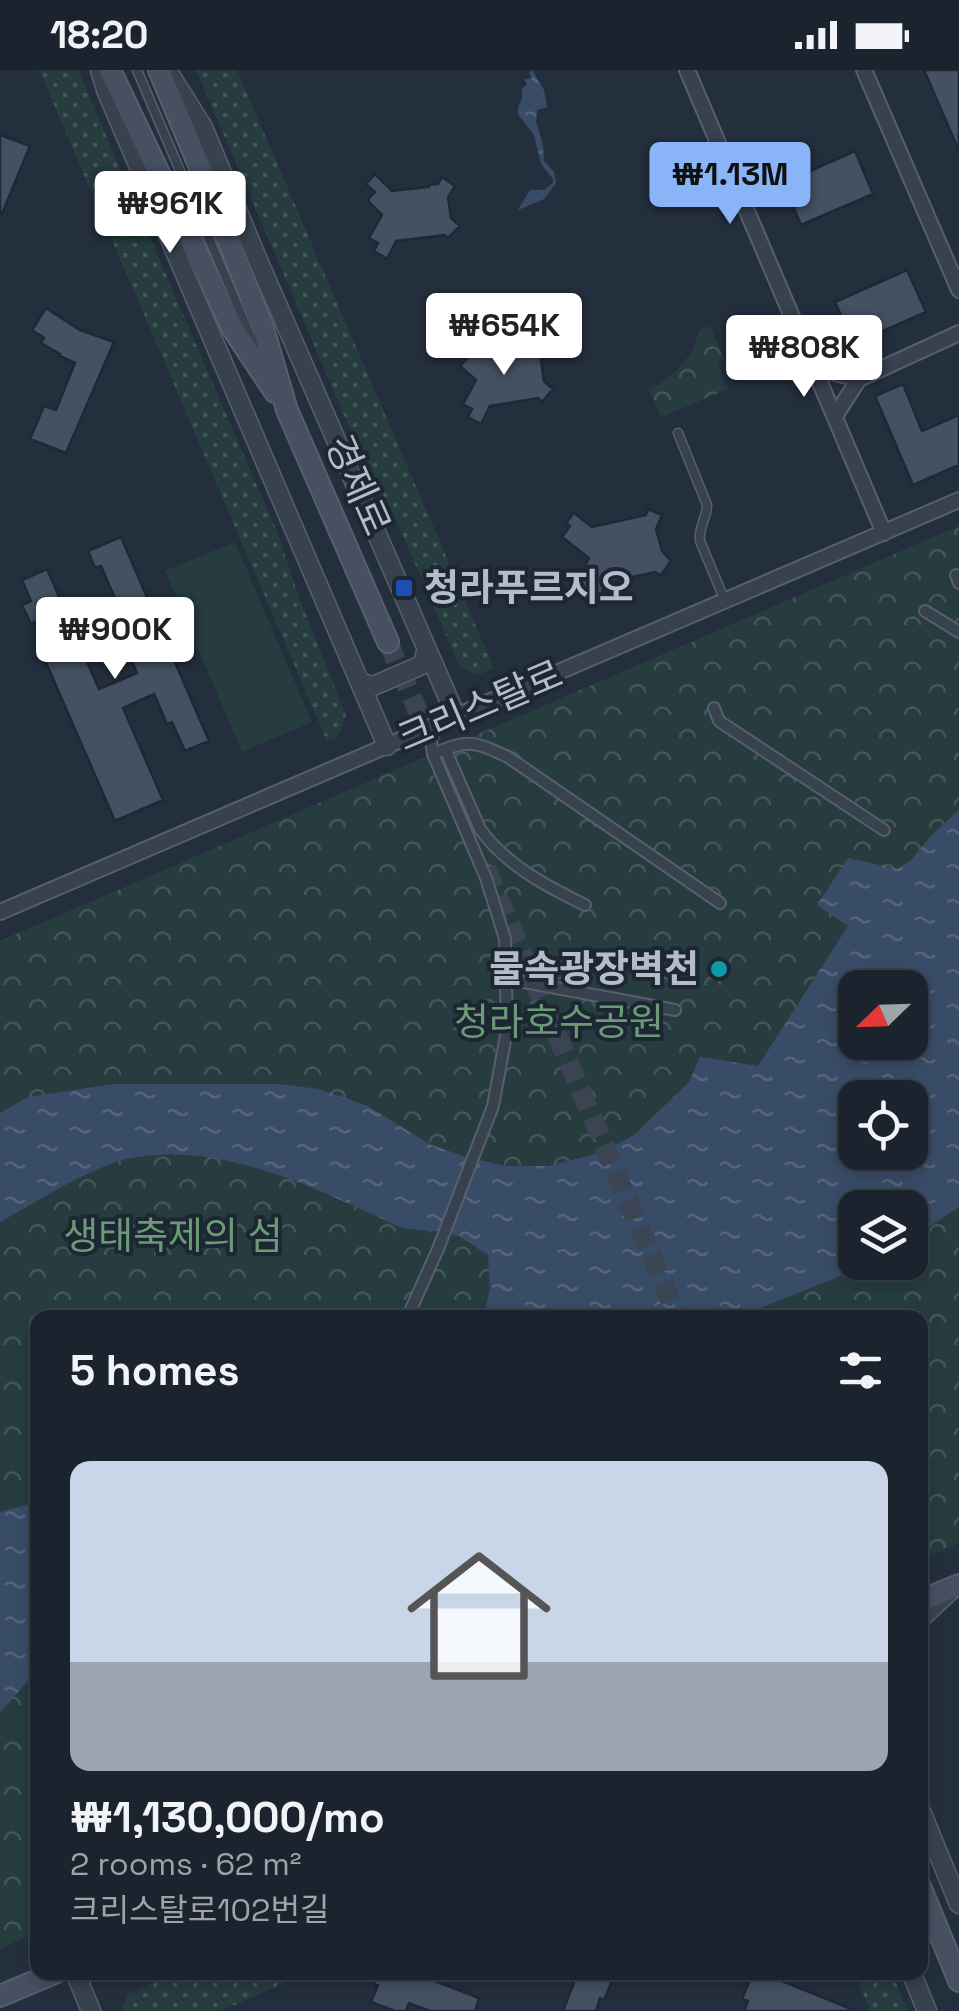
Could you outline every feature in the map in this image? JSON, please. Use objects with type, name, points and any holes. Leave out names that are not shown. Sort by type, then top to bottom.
[{"type":"main road","name":"경제로","points":[[110,70],[233,330],[287,410]]},
{"type":"main road","name":"경제로","points":[[159,70],[263,328],[287,410],[388,642]]},
{"type":"main road","points":[[928,1598],[956,1586]]},
{"type":"main road","points":[[928,1905],[959,1980]]},
{"type":"main road","points":[[0,1996],[38,1980]]},
{"type":"street","points":[[100,70],[388,746]]},
{"type":"street","points":[[167,70],[204,127],[456,716]]},
{"type":"street","points":[[686,70],[884,532]]},
{"type":"street","points":[[864,70],[959,290]]},
{"type":"street","points":[[834,416],[858,379],[959,332]]},
{"type":"street","points":[[814,368],[858,379]]},
{"type":"street","name":"크리스탈로","points":[[0,912],[959,500]]},
{"type":"street","points":[[924,611],[959,632]]},
{"type":"street","points":[[361,683],[372,686],[422,664],[427,649]]},
{"type":"street","points":[[714,708],[718,721],[884,830]]},
{"type":"street","points":[[411,1310],[493,1106],[507,1030],[505,939],[486,878],[433,754],[429,728]]},
{"type":"street","points":[[433,754],[458,744],[481,744],[508,757],[720,903]]},
{"type":"street","points":[[445,749],[487,838],[528,874],[585,905]]},
{"type":"street","points":[[508,979],[675,1010]]},
{"type":"street","points":[[928,1612],[956,1586]]},
{"type":"street","points":[[928,1828],[959,1904]]},
{"type":"street","points":[[78,1980],[91,2011]]},
{"type":"street","points":[[913,1980],[927,2011]]},
{"type":"lane","points":[[137,70],[275,392]]},
{"type":"lane","points":[[678,433],[708,505],[700,541],[725,601]]},
{"type":"green space","points":[[39,70],[78,70],[279,537],[346,716],[337,738],[327,741]]},
{"type":"green space","points":[[196,70],[237,70],[494,668],[478,675],[460,667],[398,525],[347,422]]},
{"type":"green space","points":[[710,326],[725,360],[718,363],[728,389],[661,417],[649,389],[681,366],[699,331]]},
{"type":"green space","name":"청라호수공원","points":[[959,526],[959,1543],[928,1557],[928,1310],[30,1310],[30,1935],[0,1949],[0,941]]},
{"type":"green space","points":[[235,542],[312,722],[242,752],[165,571]]},
{"type":"green space","points":[[160,1980],[292,1980],[220,2011],[121,2011],[128,1994]]},
{"type":"green space","points":[[857,1980],[895,1980],[908,2011],[871,2011]]},
{"type":"water","points":[[532,70],[544,90],[547,107],[537,110],[536,121],[544,161],[554,172],[556,183],[544,199],[518,210],[530,190],[544,190],[553,183],[541,164],[534,135],[518,114],[522,89],[527,84],[525,80],[532,78]]},
{"type":"water","points":[[959,810],[959,1207],[928,1227],[928,1190],[838,1190],[838,1277],[756,1310],[485,1310],[490,1288],[488,1255],[459,1237],[395,1225],[267,1171],[199,1156],[165,1154],[115,1162],[0,1222],[0,1113],[28,1097],[113,1084],[279,1084],[319,1089],[368,1106],[429,1144],[505,1166],[548,1166],[599,1153],[633,1136],[689,1082],[700,1057],[758,1066],[848,926],[817,905],[848,858],[897,869],[910,861]]},
{"type":"water","points":[[30,1504],[30,1678],[0,1713],[0,1512]]},
{"type":"building","points":[[924,70],[959,70],[959,151]]},
{"type":"building","points":[[0,135],[30,146],[1,216],[0,216]]},
{"type":"building","points":[[855,151],[873,194],[801,225],[783,183]]},
{"type":"building","points":[[375,174],[392,191],[429,187],[438,184],[442,177],[455,186],[448,197],[451,218],[460,226],[448,238],[445,235],[396,241],[387,259],[374,251],[378,243],[369,238],[382,215],[367,200],[375,192],[366,184]]},
{"type":"building","points":[[907,270],[926,312],[854,344],[835,302]]},
{"type":"building","points":[[46,308],[80,330],[114,342],[66,453],[30,439],[44,406],[56,410],[75,363],[41,343],[44,338],[32,330]]},
{"type":"building","points":[[467,340],[485,356],[530,348],[534,341],[548,348],[541,360],[544,381],[553,389],[542,402],[538,398],[490,406],[481,424],[468,417],[472,409],[463,404],[476,380],[460,366],[467,358],[458,350]]},
{"type":"building","points":[[903,384],[922,431],[959,415],[959,465],[913,485],[875,396]]},
{"type":"building","points":[[648,509],[662,515],[656,529],[662,551],[671,561],[661,575],[655,572],[606,583],[595,606],[582,599],[584,593],[574,588],[589,558],[562,537],[570,526],[566,523],[574,513],[592,527],[646,515]]},
{"type":"building","points":[[121,537],[209,741],[185,751],[154,694],[123,708],[163,800],[115,821],[44,658],[54,653],[40,620],[31,624],[22,605],[31,601],[22,580],[47,569],[99,689],[137,673],[115,620],[123,617],[101,566],[95,568],[88,551]]},
{"type":"building","points":[[376,1980],[433,1980],[479,1998],[475,2011],[430,2011],[409,2003],[406,2011],[395,2011],[371,2002],[378,1985],[374,1984]]},
{"type":"building","points":[[575,1980],[612,1981],[596,2011],[563,2011]]},
{"type":"building","points":[[750,1980],[780,1980],[856,2011],[744,2011],[748,2001],[742,1999]]},
{"type":"tunnel","points":[[388,642],[433,746]]},
{"type":"tunnel","points":[[486,869],[675,1310]]},
{"type":"place","name":"청라푸르지오","points":[[404,588]]},
{"type":"place","name":"물속광장벽천","points":[[719,969]]},
{"type":"park label","name":"생태축제의 섬","points":[[173,1236]]}]
